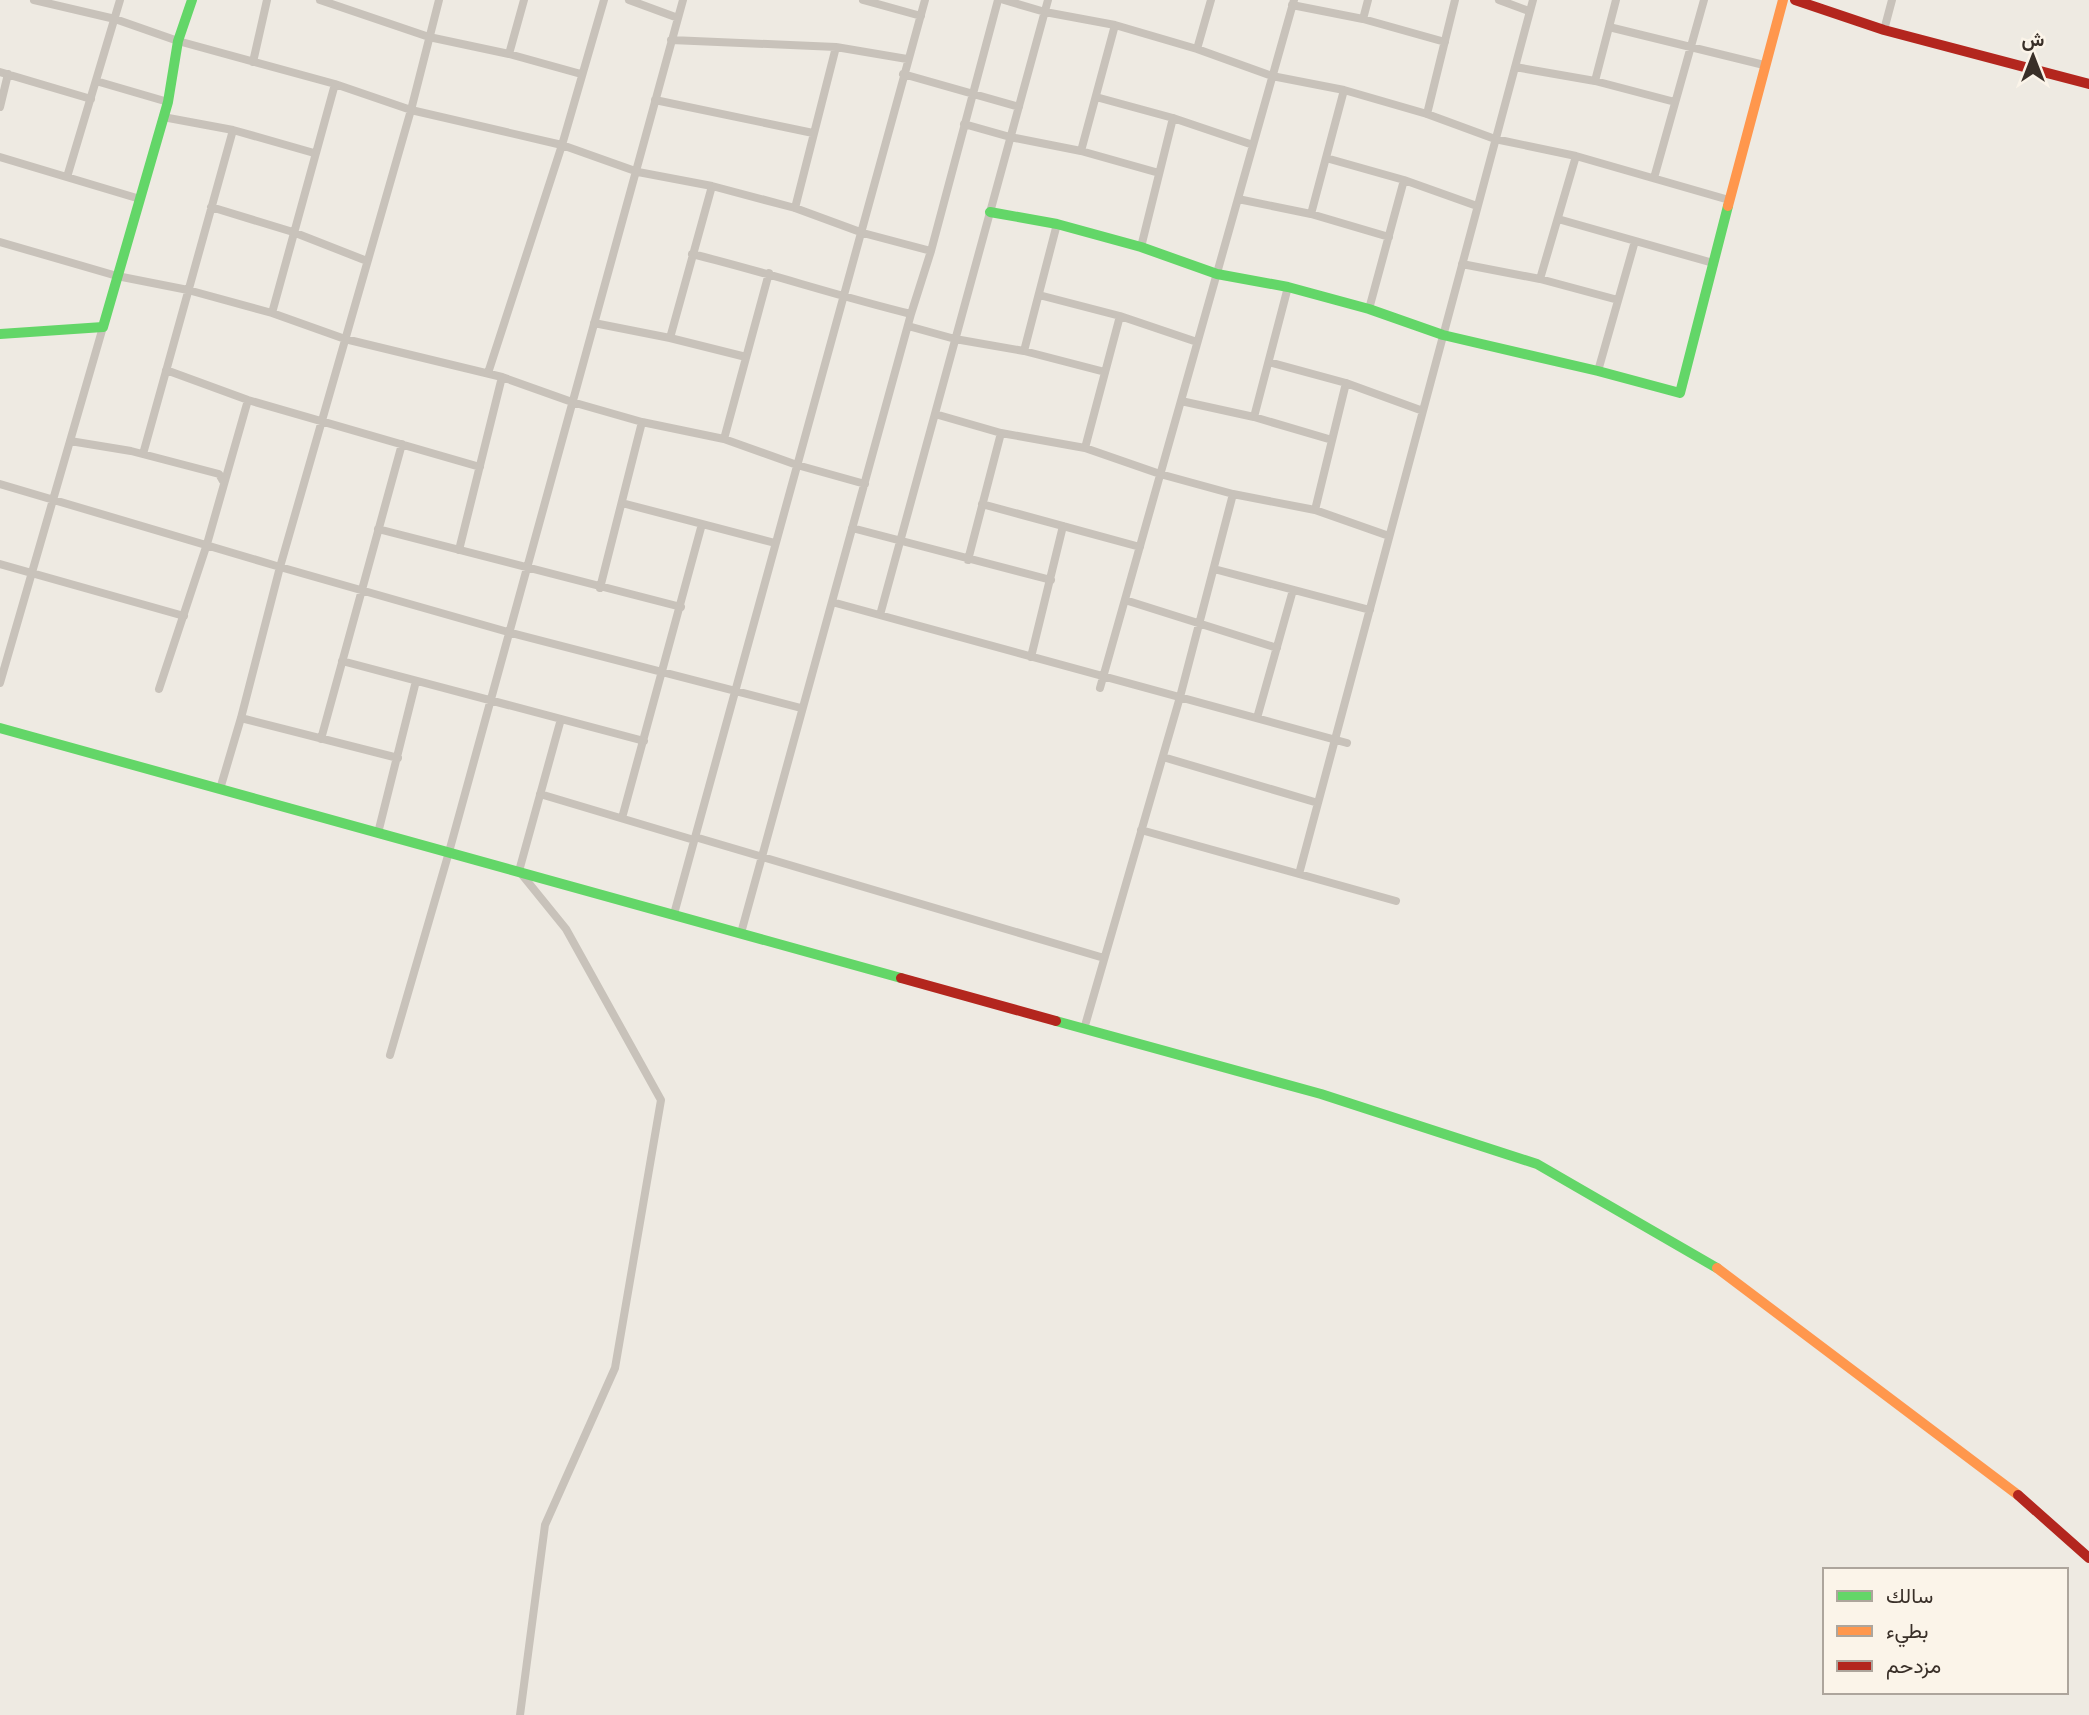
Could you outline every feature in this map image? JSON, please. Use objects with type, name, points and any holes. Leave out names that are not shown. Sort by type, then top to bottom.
[{"type":"street","points":[[34,0],[115,19],[178,41],[335,84],[411,110],[562,145],[638,172],[712,186],[795,208],[863,233],[931,251]]},
{"type":"street","points":[[67,177],[120,0]]},
{"type":"street","points":[[0,683],[51,499],[168,102],[178,41],[192,0]]},
{"type":"street","points":[[253,62],[267,0]]},
{"type":"street","points":[[320,0],[351,4],[429,37],[509,54],[581,74]]},
{"type":"street","points":[[220,789],[280,567],[411,110],[439,0]]},
{"type":"street","points":[[509,54],[524,0]]},
{"type":"street","points":[[488,373],[562,145],[604,0]]},
{"type":"street","points":[[629,0],[677,18]]},
{"type":"street","points":[[390,1055],[638,172],[683,0]]},
{"type":"street","points":[[863,0],[921,16]]},
{"type":"street","points":[[674,914],[925,0]]},
{"type":"street","points":[[741,933],[998,0]]},
{"type":"street","points":[[1004,0],[1045,12],[1115,25],[1197,49],[1272,76],[1344,90],[1427,114],[1495,139],[1576,156],[1729,200]]},
{"type":"street","points":[[880,615],[1048,0]]},
{"type":"street","points":[[1197,49],[1211,0]]},
{"type":"street","points":[[1363,19],[1368,0]]},
{"type":"street","points":[[1427,114],[1455,0]]},
{"type":"street","points":[[1499,0],[1529,11]]},
{"type":"street","points":[[1299,874],[1533,0]]},
{"type":"street","points":[[1595,82],[1616,0]]},
{"type":"street","points":[[1654,178],[1704,0]]},
{"type":"street","points":[[990,212],[1057,224],[1141,247],[1217,274],[1288,287],[1369,309],[1443,335],[1680,393],[1783,0]]},
{"type":"street","points":[[1795,0],[1884,30],[2089,83]]},
{"type":"street","points":[[1884,30],[1892,0]]},
{"type":"street","points":[[1100,688],[1293,2],[1445,42]]},
{"type":"street","points":[[1081,151],[1115,25]]},
{"type":"street","points":[[1609,27],[1764,65]]},
{"type":"street","points":[[671,40],[836,47],[907,59]]},
{"type":"street","points":[[795,208],[836,47]]},
{"type":"street","points":[[1514,67],[1595,82],[1675,102]]},
{"type":"street","points":[[0,107],[4,73],[91,99]]},
{"type":"street","points":[[903,74],[1019,107]]},
{"type":"street","points":[[96,81],[168,102]]},
{"type":"street","points":[[272,313],[335,84]]},
{"type":"street","points":[[1311,214],[1344,90]]},
{"type":"street","points":[[1096,97],[1173,118],[1253,145]]},
{"type":"street","points":[[655,100],[813,133]]},
{"type":"street","points":[[163,117],[233,130],[314,153]]},
{"type":"street","points":[[1141,247],[1173,118]]},
{"type":"street","points":[[964,124],[1010,137],[1081,151],[1160,173]]},
{"type":"street","points":[[143,454],[233,130]]},
{"type":"street","points":[[1540,279],[1576,156]]},
{"type":"street","points":[[0,157],[140,199]]},
{"type":"street","points":[[1326,159],[1405,180],[1477,206]]},
{"type":"street","points":[[1369,309],[1405,180]]},
{"type":"street","points":[[670,338],[712,186]]},
{"type":"street","points":[[1238,199],[1311,214],[1389,237]]},
{"type":"street","points":[[211,207],[293,232],[367,261]]},
{"type":"street","points":[[1558,219],[1713,263]]},
{"type":"street","points":[[1024,351],[1057,224]]},
{"type":"street","points":[[1598,371],[1635,241]]},
{"type":"street","points":[[0,242],[117,276],[188,290],[272,313],[345,339],[488,373],[572,402],[642,422],[724,439],[797,465],[865,484]]},
{"type":"street","points":[[692,254],[911,314]]},
{"type":"street","points":[[1462,264],[1540,279],[1618,300]]},
{"type":"street","points":[[724,439],[769,273]]},
{"type":"street","points":[[1254,417],[1288,287]]},
{"type":"street","points":[[1039,295],[1120,316],[1197,342]]},
{"type":"street","points":[[1085,448],[1120,316]]},
{"type":"street","points":[[594,323],[746,357]]},
{"type":"street","points":[[908,326],[1105,372]]},
{"type":"street","points":[[0,334],[103,327]]},
{"type":"street","points":[[1269,362],[1346,383],[1423,411]]},
{"type":"street","points":[[166,370],[248,400],[480,467]]},
{"type":"street","points":[[459,550],[502,377]]},
{"type":"street","points":[[1315,510],[1346,383]]},
{"type":"street","points":[[159,689],[207,544],[248,400]]},
{"type":"street","points":[[1181,401],[1254,417],[1332,440]]},
{"type":"street","points":[[935,414],[1001,433],[1085,448],[1160,474],[1233,494],[1315,510],[1390,536]]},
{"type":"street","points":[[600,588],[642,422]]},
{"type":"street","points":[[968,560],[1001,433]]},
{"type":"street","points":[[70,441],[143,454],[219,474],[223,481]]},
{"type":"street","points":[[321,739],[402,444]]},
{"type":"street","points":[[0,484],[509,632],[801,708]]},
{"type":"street","points":[[1084,1029],[1180,697],[1233,494]]},
{"type":"street","points":[[622,503],[775,543]]},
{"type":"street","points":[[982,505],[1140,547]]},
{"type":"street","points":[[622,818],[702,524]]},
{"type":"street","points":[[1031,657],[1063,526]]},
{"type":"street","points":[[852,528],[1051,580]]},
{"type":"street","points":[[378,529],[681,607]]},
{"type":"street","points":[[0,564],[184,616]]},
{"type":"street","points":[[1214,569],[1370,610]]},
{"type":"street","points":[[1257,718],[1293,590]]},
{"type":"street","points":[[1125,600],[1277,648]]},
{"type":"street","points":[[832,602],[1347,743]]},
{"type":"street","points":[[342,661],[644,741]]},
{"type":"street","points":[[378,833],[416,681]]},
{"type":"street","points":[[241,718],[398,758]]},
{"type":"street","points":[[519,871],[561,719]]},
{"type":"street","points":[[0,728],[1321,1094],[1537,1164],[1720,1270],[2019,1496],[2089,1558]]},
{"type":"street","points":[[1163,757],[1318,803]]},
{"type":"street","points":[[540,794],[1104,958]]},
{"type":"street","points":[[1141,830],[1395,901]]},
{"type":"street","points":[[519,871],[566,929],[661,1100],[615,1368],[545,1525],[520,1715]]},
{"type":"traffic: fast","points":[[0,334],[103,327],[168,102],[178,41],[192,0]]},
{"type":"traffic: fast","points":[[990,212],[1057,224],[1141,247],[1217,274],[1288,287],[1369,309],[1443,335],[1680,393],[1728,206]]},
{"type":"traffic: fast","points":[[0,728],[901,978]]},
{"type":"traffic: fast","points":[[1056,1021],[1321,1094],[1537,1164],[1717,1268]]},
{"type":"traffic: slow","points":[[1728,206],[1783,0]]},
{"type":"traffic: slow","points":[[1717,1268],[2018,1495]]},
{"type":"traffic: jam","points":[[1795,0],[1884,30],[2089,84]]},
{"type":"traffic: jam","points":[[901,978],[1056,1021]]},
{"type":"traffic: jam","points":[[2018,1495],[2089,1558]]}]
